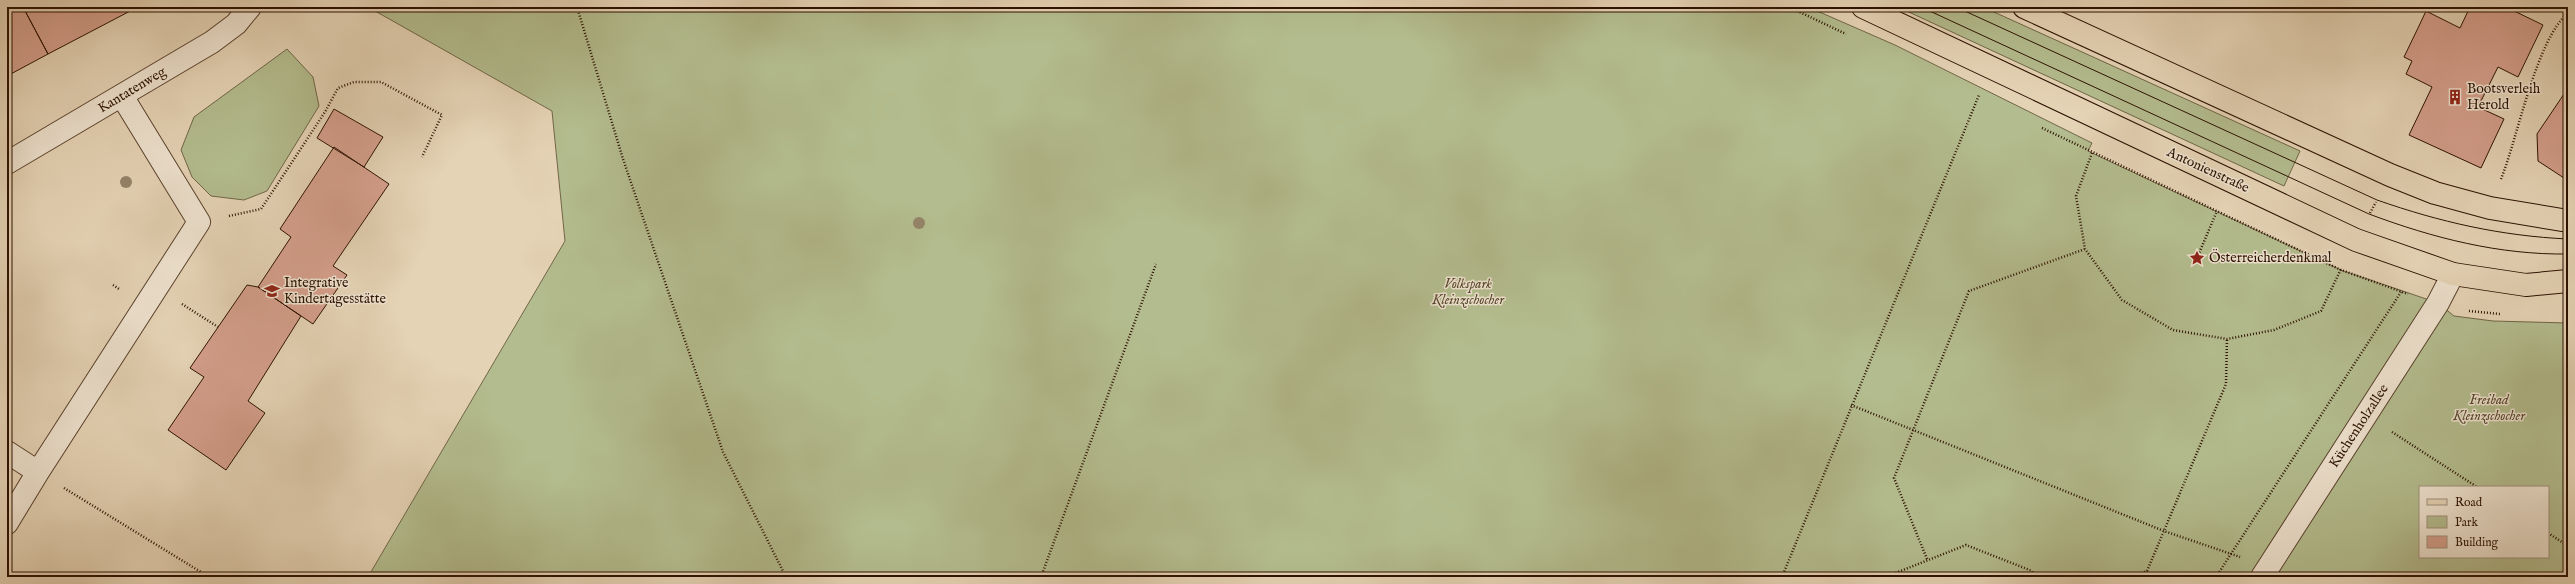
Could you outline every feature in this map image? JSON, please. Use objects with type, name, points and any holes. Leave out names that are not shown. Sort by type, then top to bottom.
[{"type":"main road","name":"Antonienstraße","points":[[1863,7],[2356,240],[2454,274],[2526,285],[2568,281]]},
{"type":"main road","points":[[2024,7],[2390,175],[2435,193],[2490,208],[2568,221]]},
{"type":"street","name":"Kantatenweg","points":[[7,163],[212,42],[236,24],[250,7]]},
{"type":"street","points":[[7,523],[38,472],[199,222],[122,96]]},
{"type":"street","name":"Küchenholzallee","points":[[2262,577],[2438,303],[2454,274]]},
{"type":"street","points":[[7,452],[38,472]]},
{"type":"path","points":[[577,7],[623,159],[723,452],[786,577]]},
{"type":"path","points":[[2490,208],[2506,169],[2541,56],[2557,22],[2568,13]]},
{"type":"path","points":[[1782,577],[1851,405],[1991,67]]},
{"type":"path","points":[[199,222],[260,209],[325,112],[338,88],[354,82],[381,82],[442,115],[422,157]]},
{"type":"path","points":[[2092,153],[2076,196],[2085,249],[2122,300],[2174,330],[2227,339],[2274,330],[2321,311],[2341,270]]},
{"type":"path","points":[[2197,258],[2217,211]]},
{"type":"path","points":[[1928,559],[1894,478],[1969,291],[2085,249]]},
{"type":"path","points":[[1041,577],[1156,264]]},
{"type":"path","points":[[157,287],[218,327]]},
{"type":"path","points":[[2216,577],[2401,292]]},
{"type":"path","points":[[2130,577],[2148,571],[2226,384],[2227,339]]},
{"type":"path","points":[[1851,405],[2164,531],[2216,550]]},
{"type":"path","points":[[2402,439],[2475,486]]},
{"type":"path","points":[[38,472],[209,577]]},
{"type":"path","points":[[2549,534],[2568,546]]},
{"type":"path","points":[[1892,577],[1893,574],[1966,545],[2032,571],[2034,577]]},
{"type":"green space","name":"Volkspark Kleinzschocher","points":[[368,7],[1808,7],[1895,45],[2092,143],[2088,151],[2092,153],[2341,270],[2438,303],[2454,316],[2493,321],[2568,323],[2568,577],[368,577],[565,241],[552,111]]},
{"type":"green space","points":[[1898,7],[1983,7],[2300,151],[2284,186]]},
{"type":"green space","points":[[287,49],[313,77],[319,106],[267,191],[244,200],[211,196],[192,177],[181,150],[194,117]]},
{"type":"building","points":[[12,7],[23,7],[48,54],[7,76],[7,10]]},
{"type":"building","points":[[23,7],[133,7],[134,9],[48,54]]},
{"type":"building","name":"Bootsverleih Herold","points":[[2470,7],[2506,7],[2543,25],[2518,77],[2498,67],[2478,107],[2504,119],[2481,168],[2409,135],[2432,87],[2406,74],[2412,61],[2404,57],[2426,11],[2460,28]]},
{"type":"building","points":[[2566,91],[2568,92],[2568,177],[2564,178],[2538,161],[2537,134]]},
{"type":"building","points":[[334,109],[383,137],[364,167],[317,138]]},
{"type":"building","points":[[334,147],[389,184],[333,266],[347,275],[313,324],[258,287],[291,237],[280,229]]},
{"type":"building","points":[[247,285],[258,287],[301,316],[248,401],[265,413],[226,470],[168,430],[204,377],[190,368]]},
{"type":"tram line","points":[[1921,7],[2369,214],[2417,231],[2467,243],[2517,252],[2568,254]]},
{"type":"tram line","points":[[1956,7],[2377,200],[2424,215],[2471,227],[2519,235],[2568,239]]},
{"type":"place","name":"Bootsverleih Herold","points":[[2455,97]]},
{"type":"place","name":"Österreicherdenkmal","points":[[2197,258]]},
{"type":"place","name":"Integrative Kindertagesstätte","points":[[272,291]]},
{"type":"park label","name":"Freibad Kleinzschocher","points":[[2489,408]]}]
